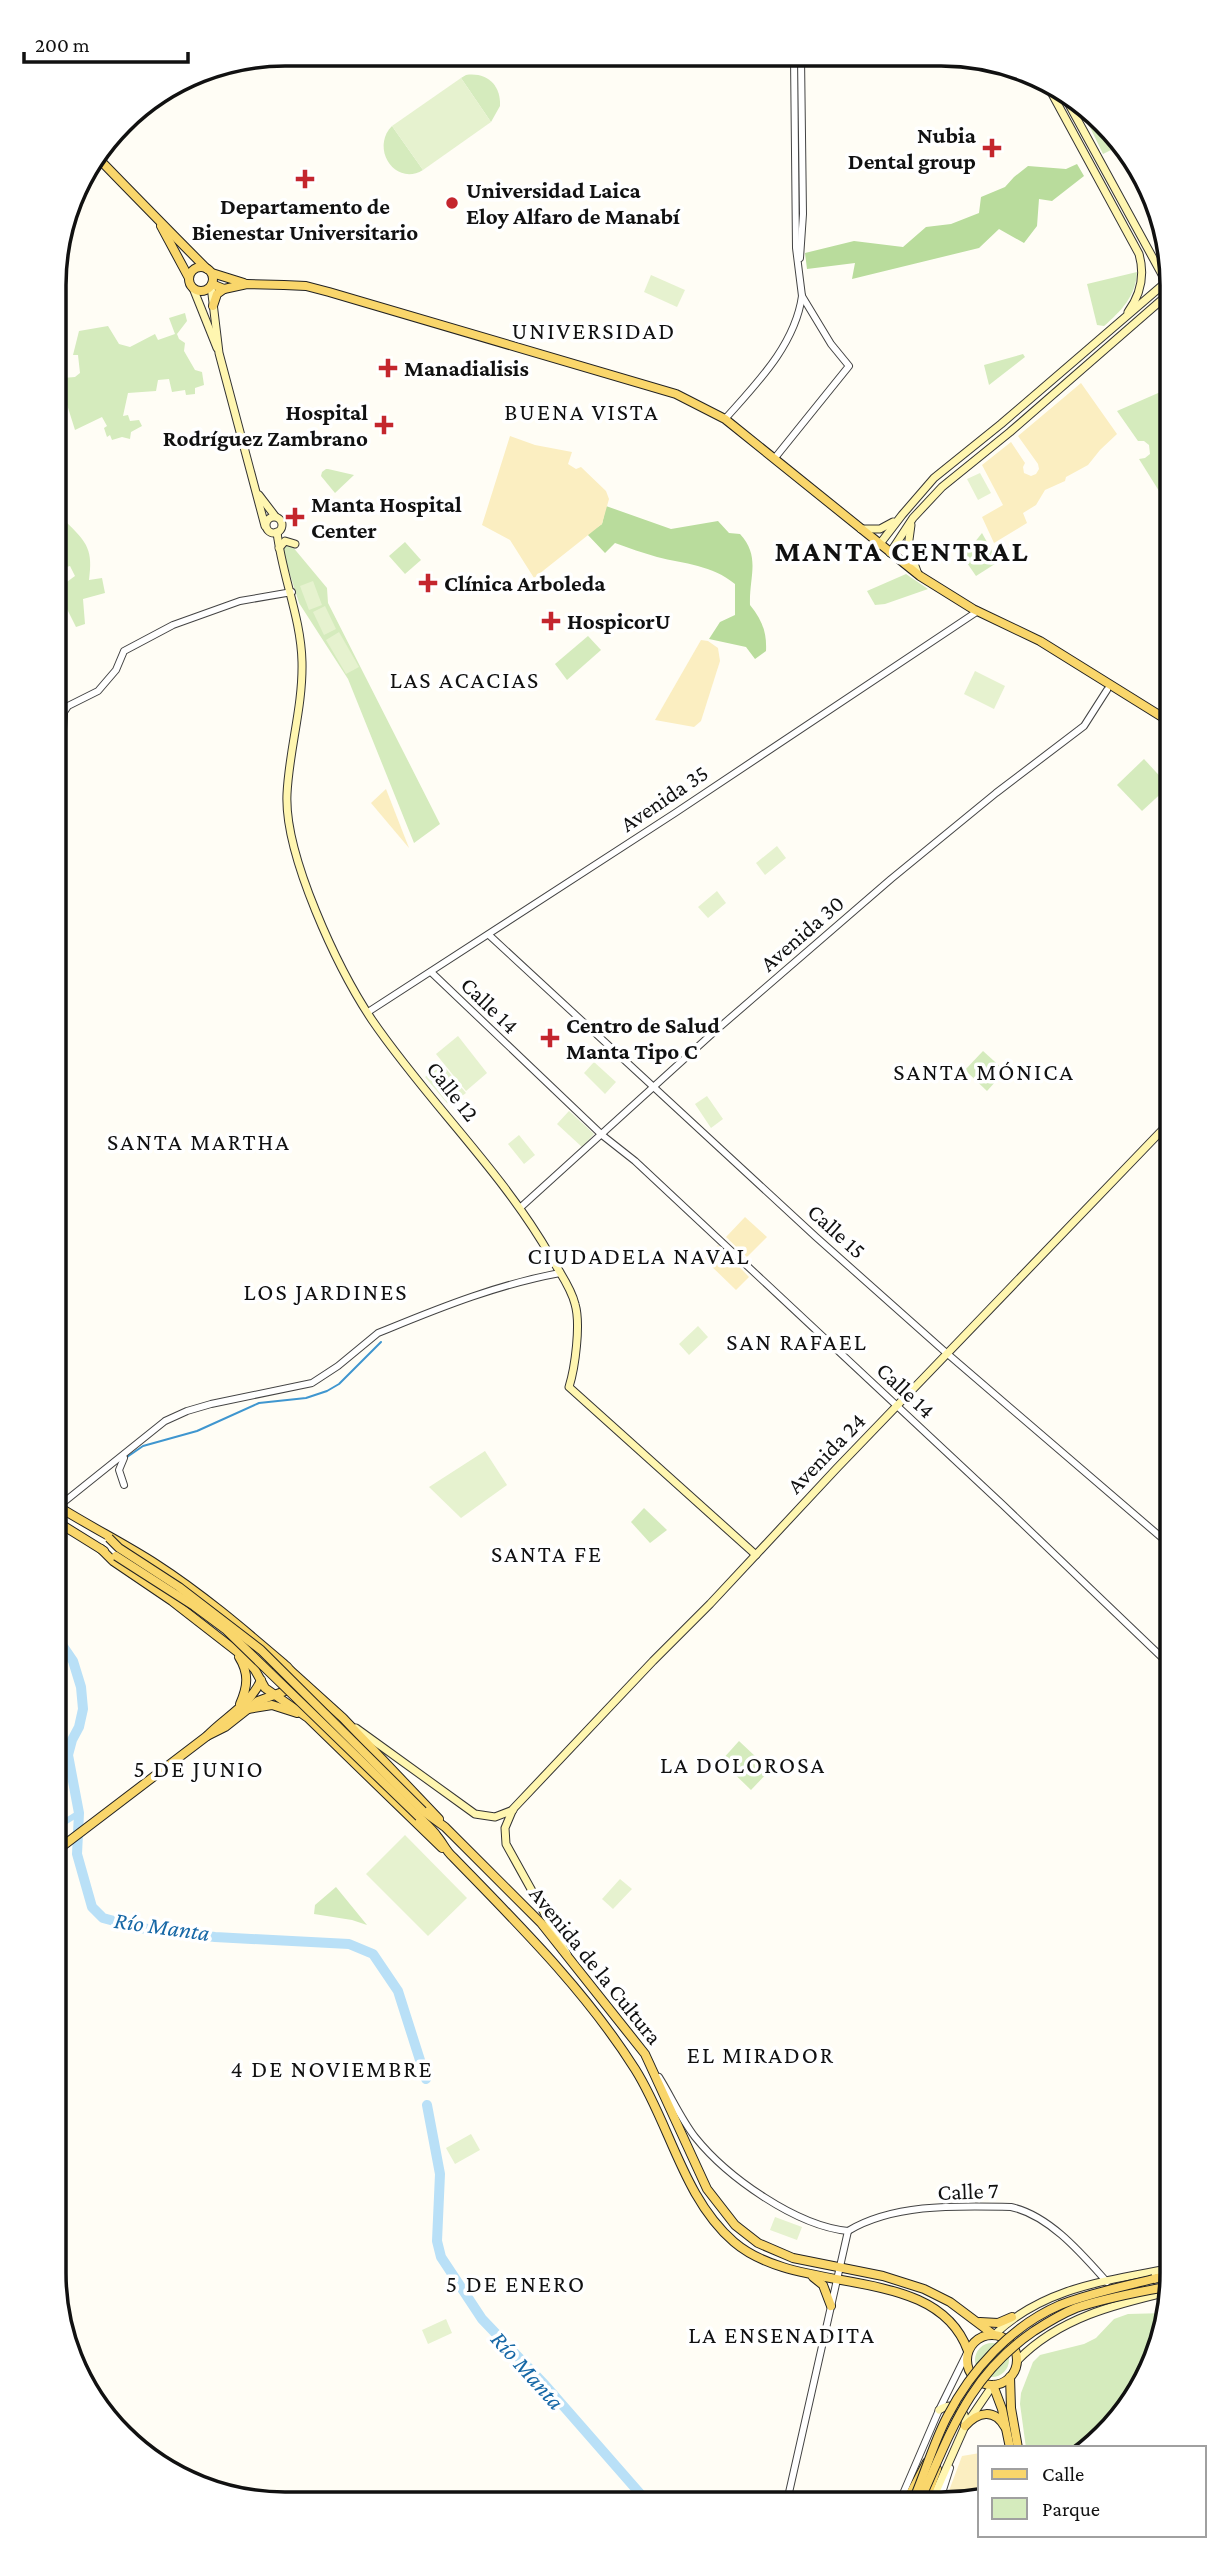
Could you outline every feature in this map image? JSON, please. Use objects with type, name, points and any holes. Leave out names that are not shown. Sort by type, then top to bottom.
[{"type":"main road","points":[[1056,99],[1139,254],[1142,267],[1141,286],[1133,305],[1124,317]]},
{"type":"main road","points":[[1072,110],[1159,271]]},
{"type":"main road","points":[[103,164],[210,271],[211,285]]},
{"type":"main road","points":[[160,223],[192,288],[202,291],[211,285]]},
{"type":"main road","points":[[189,278],[194,269],[201,267],[247,284]]},
{"type":"main road","points":[[211,285],[223,289],[247,284],[306,286],[676,394],[725,419],[879,545],[919,574],[978,611],[1040,641],[1160,716]]},
{"type":"main road","name":"Calle 12","points":[[211,285],[219,351],[256,492],[266,528],[292,592],[302,659],[299,714],[287,795],[294,845],[315,908],[368,1012],[521,1207],[560,1273],[576,1305],[574,1372],[569,1388],[755,1555]]},
{"type":"main road","points":[[879,545],[934,478],[1002,424],[1160,285]]},
{"type":"main road","name":"Calle 12","points":[[192,288],[219,351]]},
{"type":"main road","points":[[213,306],[217,295],[223,289]]},
{"type":"main road","points":[[890,553],[913,518],[942,487],[1010,432],[1160,301]]},
{"type":"main road","name":"Calle 12","points":[[256,492],[275,516]]},
{"type":"main road","points":[[860,529],[886,527],[902,515]]},
{"type":"main road","points":[[275,516],[282,523],[278,532],[273,533],[266,528],[268,519],[275,516]]},
{"type":"main road","points":[[913,518],[908,547],[919,574]]},
{"type":"main road","name":"Calle 12","points":[[278,532],[283,566]]},
{"type":"main road","points":[[279,548],[285,541],[295,544]]},
{"type":"main road","name":"Avenida 24","points":[[513,1809],[1160,1132]]},
{"type":"main road","name":"Avenida de la Cultura","points":[[66,1511],[183,1582],[290,1669],[343,1718],[445,1827],[511,1891],[567,1954],[652,2064],[708,2189],[735,2225],[758,2243],[782,2254],[840,2269],[883,2276],[924,2289],[950,2302],[994,2334]]},
{"type":"main road","name":"Avenida de la Cultura","points":[[66,1528],[116,1556],[225,1629],[421,1814],[445,1827]]},
{"type":"main road","name":"Avenida de la Cultura","points":[[109,1538],[119,1548],[179,1587],[261,1650],[421,1814],[450,1854]]},
{"type":"main road","name":"Avenida de la Cultura","points":[[101,1549],[113,1561],[229,1643],[248,1661],[261,1680]]},
{"type":"main road","points":[[229,1643],[243,1662],[247,1675],[242,1708]]},
{"type":"main road","points":[[66,1844],[242,1708],[273,1693],[288,1690],[293,1681],[290,1669],[279,1662],[270,1664],[263,1671],[261,1680],[242,1708]]},
{"type":"main road","points":[[261,1680],[265,1688],[273,1693]]},
{"type":"main road","name":"Avenida de la Cultura","points":[[273,1693],[308,1718],[450,1854],[538,1944],[636,2070],[668,2130],[696,2194],[709,2216],[734,2242],[762,2261],[810,2275],[900,2293],[925,2303],[953,2323],[968,2351]]},
{"type":"main road","points":[[242,1708],[272,1705],[308,1718]]},
{"type":"main road","points":[[343,1718],[475,1814],[490,1818],[501,1816],[513,1809]]},
{"type":"main road","points":[[513,1809],[505,1828],[506,1844],[567,1954]]},
{"type":"main road","points":[[668,2130],[675,2134],[680,2127]]},
{"type":"main road","points":[[977,2322],[993,2324],[1052,2296],[1160,2270]]},
{"type":"main road","points":[[810,2275],[823,2285],[831,2306]]},
{"type":"main road","points":[[916,2492],[948,2416],[979,2369],[1013,2335],[1044,2314],[1080,2298],[1160,2278]]},
{"type":"main road","points":[[929,2492],[939,2457],[972,2392],[995,2363],[1047,2323],[1077,2308],[1106,2299],[1160,2290]]},
{"type":"main road","points":[[1018,2446],[1011,2408],[1010,2377],[1017,2361],[1046,2335],[1065,2325],[1159,2291]]},
{"type":"main road","points":[[1052,2296],[1045,2304],[1044,2314],[1054,2326],[1065,2325]]},
{"type":"main road","points":[[1010,2377],[993,2385],[978,2381],[967,2363],[968,2351],[978,2339],[994,2334],[1012,2317]]},
{"type":"main road","points":[[994,2334],[1011,2343],[1017,2361]]},
{"type":"main road","points":[[930,2492],[954,2453],[973,2410],[993,2385]]},
{"type":"main road","points":[[993,2385],[1000,2401],[1010,2446]]},
{"type":"main road","points":[[939,2410],[948,2406],[958,2407],[965,2415],[965,2426]]},
{"type":"main road","points":[[965,2426],[976,2416],[989,2414],[1000,2419],[1007,2431]]},
{"type":"main road","points":[[911,2492],[929,2458]]},
{"type":"street","points":[[725,419],[781,351],[800,311],[802,296],[796,237],[794,66]]},
{"type":"street","points":[[799,260],[803,214],[801,66]]},
{"type":"street","points":[[774,459],[849,366],[831,344],[802,296]]},
{"type":"street","points":[[67,708],[98,691],[116,670],[124,651],[173,625],[240,601],[292,592]]},
{"type":"street","name":"Avenida 35","points":[[368,1012],[489,935],[978,611]]},
{"type":"street","name":"Avenida 30","points":[[521,1207],[929,847],[1084,726],[1107,690]]},
{"type":"street","name":"Calle 15","points":[[489,935],[947,1354],[1160,1536]]},
{"type":"street","name":"Calle 14","points":[[431,972],[602,1135],[635,1161],[897,1406],[1160,1656]]},
{"type":"street","points":[[66,1500],[165,1421],[187,1411],[257,1393],[302,1387],[323,1377],[388,1329],[475,1294],[560,1273]]},
{"type":"street","points":[[124,1485],[120,1476],[120,1465],[132,1448]]},
{"type":"street","points":[[652,2064],[691,2131],[737,2178],[764,2197],[813,2222],[848,2231],[789,2492]]},
{"type":"street","name":"Calle 7","points":[[848,2231],[867,2221],[905,2210],[1011,2207],[1021,2209],[1044,2223],[1107,2281]]},
{"type":"street","points":[[904,2492],[968,2351]]},
{"type":"street","points":[[942,2492],[954,2453]]},
{"type":"green space","points":[[466,75],[486,78],[495,86],[500,106],[491,122],[461,78]]},
{"type":"green space","points":[[461,78],[491,122],[423,170],[392,126]]},
{"type":"green space","points":[[1089,124],[1113,149],[1103,154]]},
{"type":"green space","points":[[392,126],[423,170],[413,174],[403,173],[389,163],[384,145]]},
{"type":"green space","points":[[1077,164],[1084,176],[1052,201],[1039,199],[1037,226],[1024,243],[999,229],[979,248],[852,279],[855,263],[807,269],[805,253],[854,241],[903,247],[926,227],[951,224],[979,213],[981,197],[1005,187],[1028,166],[1066,169]]},
{"type":"green space","points":[[1137,272],[1134,288],[1126,302],[1104,326],[1097,325],[1087,284]]},
{"type":"green space","points":[[651,275],[685,290],[677,307],[644,292]]},
{"type":"green space","points":[[185,313],[187,321],[177,334],[185,343],[184,351],[195,370],[202,372],[204,385],[195,388],[195,394],[186,395],[185,390],[172,392],[169,379],[158,380],[156,391],[128,393],[123,416],[128,415],[130,421],[139,420],[142,426],[131,432],[130,439],[122,437],[112,440],[110,435],[107,437],[104,428],[107,426],[102,417],[75,430],[67,404],[67,378],[80,373],[78,355],[73,355],[79,331],[108,326],[119,344],[130,347],[155,334],[158,340],[175,334],[169,318]]},
{"type":"green space","points":[[1023,354],[1025,357],[989,385],[984,365]]},
{"type":"green space","points":[[1160,392],[1160,491],[1139,459],[1150,454],[1149,445],[1138,441],[1117,411]]},
{"type":"green space","points":[[326,469],[354,475],[335,493],[321,476]]},
{"type":"green space","points":[[980,473],[991,493],[978,500],[967,479]]},
{"type":"green space","points":[[606,506],[671,529],[718,521],[729,533],[740,534],[752,559],[750,605],[763,626],[766,651],[755,659],[746,647],[709,639],[720,622],[735,615],[735,584],[726,578],[708,569],[657,557],[615,543],[605,553],[587,534],[602,524]]},
{"type":"green space","points":[[67,523],[87,548],[90,562],[89,580],[102,578],[105,593],[83,599],[85,624],[76,627],[67,609],[67,582],[75,576],[70,566],[67,567]]},
{"type":"green space","points":[[982,533],[998,562],[976,576],[963,557]]},
{"type":"green space","points":[[405,542],[421,560],[405,574],[389,556]]},
{"type":"green space","points":[[286,545],[292,546],[327,588],[328,603],[440,824],[414,843],[348,679],[299,603],[282,549]]},
{"type":"green space","points":[[906,574],[928,589],[875,605],[867,591]]},
{"type":"green space","points":[[313,581],[322,605],[309,610],[300,586]]},
{"type":"green space","points":[[325,606],[336,629],[324,635],[313,612]]},
{"type":"green space","points":[[339,632],[359,667],[346,674],[326,640]]},
{"type":"green space","points":[[588,636],[601,650],[567,680],[555,664]]},
{"type":"green space","points":[[975,671],[1005,686],[994,709],[964,694]]},
{"type":"green space","points":[[1144,759],[1160,776],[1160,794],[1142,811],[1117,785]]},
{"type":"green space","points":[[777,846],[786,858],[765,875],[756,863]]},
{"type":"green space","points":[[717,891],[726,903],[708,918],[698,907]]},
{"type":"green space","points":[[458,1036],[487,1073],[466,1091],[436,1054]]},
{"type":"green space","points":[[983,1051],[1005,1071],[987,1091],[965,1070]]},
{"type":"green space","points":[[594,1062],[616,1082],[605,1094],[584,1073]]},
{"type":"green space","points":[[443,1065],[466,1093],[451,1104],[447,1103],[425,1077]]},
{"type":"green space","points":[[707,1096],[723,1119],[711,1128],[695,1104]]},
{"type":"green space","points":[[569,1111],[594,1134],[582,1147],[557,1124]]},
{"type":"green space","points":[[519,1135],[535,1155],[524,1164],[508,1144]]},
{"type":"green space","points":[[698,1326],[708,1337],[689,1355],[679,1344]]},
{"type":"green space","points":[[485,1451],[507,1485],[461,1518],[429,1487]]},
{"type":"green space","points":[[644,1508],[667,1530],[650,1543],[631,1522]]},
{"type":"green space","points":[[739,1741],[770,1770],[751,1790],[721,1761]]},
{"type":"green space","points":[[405,1835],[467,1898],[428,1936],[366,1874]]},
{"type":"green space","points":[[620,1879],[632,1889],[613,1909],[602,1899]]},
{"type":"green space","points":[[336,1887],[367,1925],[314,1914],[315,1905]]},
{"type":"green space","points":[[471,2134],[480,2150],[455,2164],[446,2148]]},
{"type":"green space","points":[[775,2217],[802,2227],[797,2240],[770,2230]]},
{"type":"green space","points":[[1156,2313],[1144,2356],[1124,2394],[1106,2417],[1074,2446],[1026,2446],[1020,2404],[1021,2393],[1033,2362],[1040,2355],[1084,2344],[1096,2338],[1114,2319],[1128,2314]]},
{"type":"green space","points":[[446,2319],[452,2333],[428,2344],[422,2330]]},
{"type":"green space","points":[[992,2343],[1004,2348],[1009,2360],[1004,2372],[992,2377],[980,2372],[975,2360],[980,2348]]},
{"type":"sand","points":[[1081,383],[1117,434],[1088,465],[1066,477],[1065,481],[1045,490],[1036,505],[1023,513],[1027,523],[994,543],[982,517],[1003,505],[982,465],[1011,442],[1025,463],[1024,473],[1031,476],[1036,474],[1038,464],[1018,436]]},
{"type":"sand","points":[[510,436],[535,445],[572,452],[568,464],[576,469],[581,467],[606,491],[609,499],[602,524],[534,578],[510,540],[482,525]]},
{"type":"sand","points":[[701,640],[718,648],[720,661],[701,721],[694,727],[655,720]]},
{"type":"sand","points":[[386,789],[409,848],[371,803]]},
{"type":"sand","points":[[745,1217],[767,1237],[747,1257],[726,1237]]},
{"type":"sand","points":[[718,1245],[749,1277],[736,1290],[704,1259]]},
{"type":"sand","points":[[978,2453],[978,2488],[949,2492],[962,2456]]},
{"type":"waterway","points":[[127,1457],[143,1446],[197,1431],[259,1403],[306,1398],[327,1391],[339,1384],[381,1342]]},
{"type":"waterway","name":"Río Manta","points":[[66,1651],[73,1661],[81,1687],[83,1709],[68,1755],[79,1813],[77,1854],[92,1907],[103,1918],[140,1928],[215,1937],[349,1944],[373,1954],[398,1991],[426,2079]]},
{"type":"waterway","points":[[66,1821],[79,1813]]},
{"type":"waterway","name":"Río Manta","points":[[427,2105],[440,2174],[437,2241],[441,2257],[482,2319],[545,2385],[639,2492]]},
{"type":"place","name":"Nubia Dental group","points":[[992,148]]},
{"type":"place","name":"Departamento de Bienestar Universitario","points":[[305,179]]},
{"type":"place","name":"Universidad Laica Eloy Alfaro de Manabí","points":[[452,203]]},
{"type":"place","name":"Manadialisis","points":[[388,368]]},
{"type":"place","name":"Hospital Rodríguez Zambrano","points":[[384,425]]},
{"type":"place","name":"Manta Hospital Center","points":[[295,517]]},
{"type":"place","name":"Clínica Arboleda","points":[[428,583]]},
{"type":"place","name":"HospicorU","points":[[551,621]]},
{"type":"place","name":"Centro de Salud Manta Tipo C","points":[[550,1038]]},
{"type":"district","name":"UNIVERSIDAD","points":[[594,330]]},
{"type":"district","name":"BUENA VISTA","points":[[582,411]]},
{"type":"district","name":"MANTA CENTRAL","points":[[902,550]]},
{"type":"district","name":"LAS ACACIAS","points":[[465,679]]},
{"type":"district","name":"SANTA MÓNICA","points":[[984,1071]]},
{"type":"district","name":"SANTA MARTHA","points":[[199,1141]]},
{"type":"district","name":"CIUDADELA NAVAL","points":[[639,1255]]},
{"type":"district","name":"LOS JARDINES","points":[[326,1291]]},
{"type":"district","name":"SAN RAFAEL","points":[[797,1341]]},
{"type":"district","name":"SANTA FE","points":[[547,1553]]},
{"type":"district","name":"LA DOLOROSA","points":[[743,1764]]},
{"type":"district","name":"5 DE JUNIO","points":[[199,1768]]},
{"type":"district","name":"EL MIRADOR","points":[[761,2054]]},
{"type":"district","name":"4 DE NOVIEMBRE","points":[[332,2068]]},
{"type":"district","name":"5 DE ENERO","points":[[516,2283]]},
{"type":"district","name":"LA ENSENADITA","points":[[782,2334]]}]
